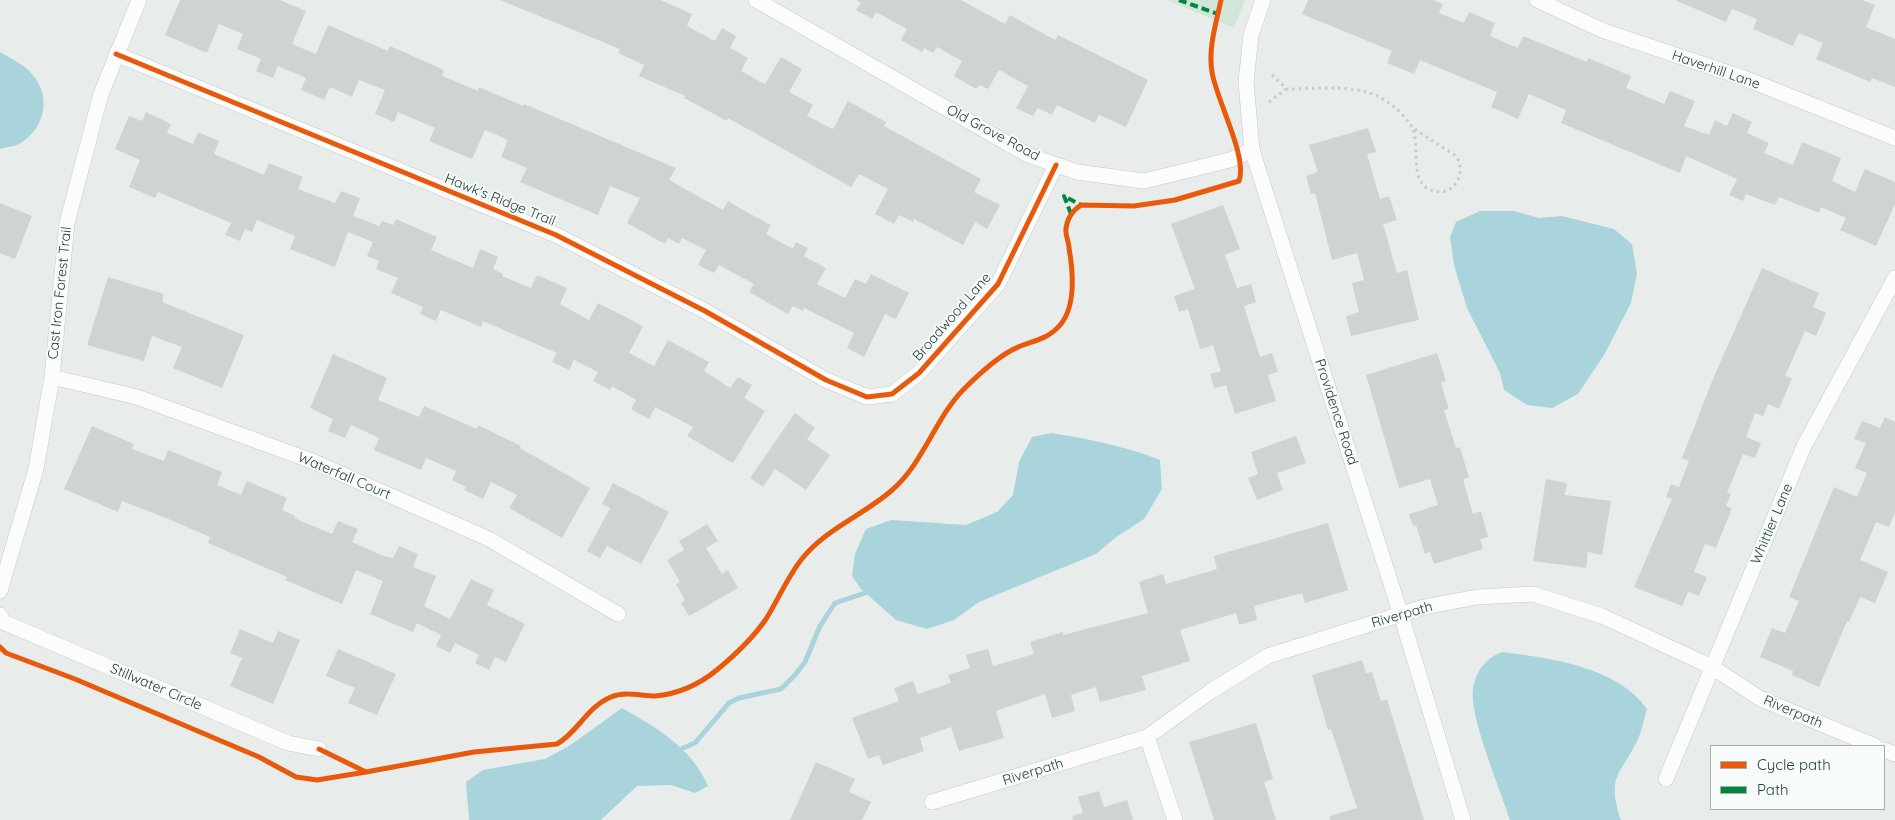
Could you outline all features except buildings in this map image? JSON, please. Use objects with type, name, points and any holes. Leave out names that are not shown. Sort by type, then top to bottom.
[{"type":"street","name":"Cast Iron Forest Trail","points":[[0,591],[36,469],[52,377],[66,223],[101,94],[139,0]]},
{"type":"street","name":"Old Grove Road","points":[[756,0],[1028,155],[1077,172],[1144,181],[1230,160],[1252,150]]},
{"type":"street","name":"Providence Road","points":[[1263,0],[1251,35],[1246,82],[1252,150],[1401,615],[1462,820]]},
{"type":"street","name":"Haverhill Lane","points":[[1537,0],[1604,31],[1744,78],[1895,138]]},
{"type":"street","name":"Hawk's Ridge Trail","points":[[116,54],[556,235],[705,311],[826,380],[867,397],[892,394]]},
{"type":"street","name":"Broadwood Lane","points":[[892,394],[919,373],[998,284],[1056,165]]},
{"type":"street","name":"Whittier Lane","points":[[1666,779],[1804,446],[1895,278]]},
{"type":"street","name":"Waterfall Court","points":[[52,377],[137,397],[312,461],[489,539],[618,614]]},
{"type":"street","name":"Riverpath","points":[[932,802],[1146,737],[1211,691],[1268,656],[1424,607],[1477,597],[1533,594],[1602,616],[1712,667],[1762,699],[1873,745]]},
{"type":"street","name":"Stillwater Circle","points":[[0,615],[3,622],[278,739],[319,749]]},
{"type":"street","points":[[1146,737],[1175,820]]},
{"type":"path","points":[[1272,75],[1287,89]]},
{"type":"path","points":[[1269,102],[1287,89],[1351,90],[1374,95],[1393,107],[1413,128],[1456,156],[1460,163],[1460,178],[1445,191],[1432,191],[1423,185],[1418,174],[1413,128]]},
{"type":"green space","points":[[1167,0],[1245,0],[1234,28]]},
{"type":"water","points":[[0,52],[32,74],[38,83],[44,102],[40,121],[28,138],[17,145],[0,149]]},
{"type":"water","points":[[1480,211],[1514,211],[1539,218],[1562,216],[1614,229],[1632,244],[1637,273],[1631,303],[1604,355],[1578,394],[1552,408],[1527,405],[1504,390],[1500,373],[1467,308],[1454,265],[1450,237],[1456,222]]},
{"type":"water","points":[[1051,433],[1107,444],[1160,460],[1162,489],[1144,519],[1115,538],[1096,554],[979,602],[954,620],[927,629],[896,620],[861,589],[852,576],[855,554],[866,529],[891,520],[966,525],[997,512],[1013,495],[1019,462],[1032,437]]},
{"type":"water","points":[[1503,652],[1562,662],[1601,674],[1619,683],[1647,709],[1638,739],[1617,776],[1615,784],[1621,820],[1510,820],[1481,735],[1473,701],[1473,689],[1479,671],[1492,657]]},
{"type":"water","points":[[622,708],[672,740],[693,761],[708,786],[695,793],[671,785],[637,786],[601,820],[469,820],[466,782],[483,770],[545,759],[569,746]]},
{"type":"waterway","points":[[683,748],[695,743],[729,703],[739,698],[781,689],[805,662],[820,626],[835,603],[865,593]]},
{"type":"marked path","points":[[1179,0],[1218,14]]},
{"type":"marked path","points":[[1071,214],[1064,196],[1081,205]]},
{"type":"cycle path","points":[[319,749],[366,772],[474,752],[557,744],[571,733],[595,707],[611,697],[622,694],[655,696],[681,691],[696,684],[718,669],[744,646],[761,626],[796,567],[811,549],[832,531],[880,500],[902,480],[921,454],[945,413],[964,389],[999,358],[1012,350],[1044,338],[1061,324],[1066,316],[1071,298],[1072,267],[1066,231],[1070,215],[1075,210],[1081,205],[1134,206],[1175,200],[1239,181],[1241,171],[1239,158],[1215,83],[1211,63],[1213,36],[1221,0]]},
{"type":"cycle path","points":[[116,54],[556,235],[705,311],[826,380],[867,397],[892,394],[919,373],[998,284],[1056,165]]},
{"type":"cycle path","points":[[0,647],[6,653],[75,679],[259,757],[296,777],[317,780],[366,772]]}]
